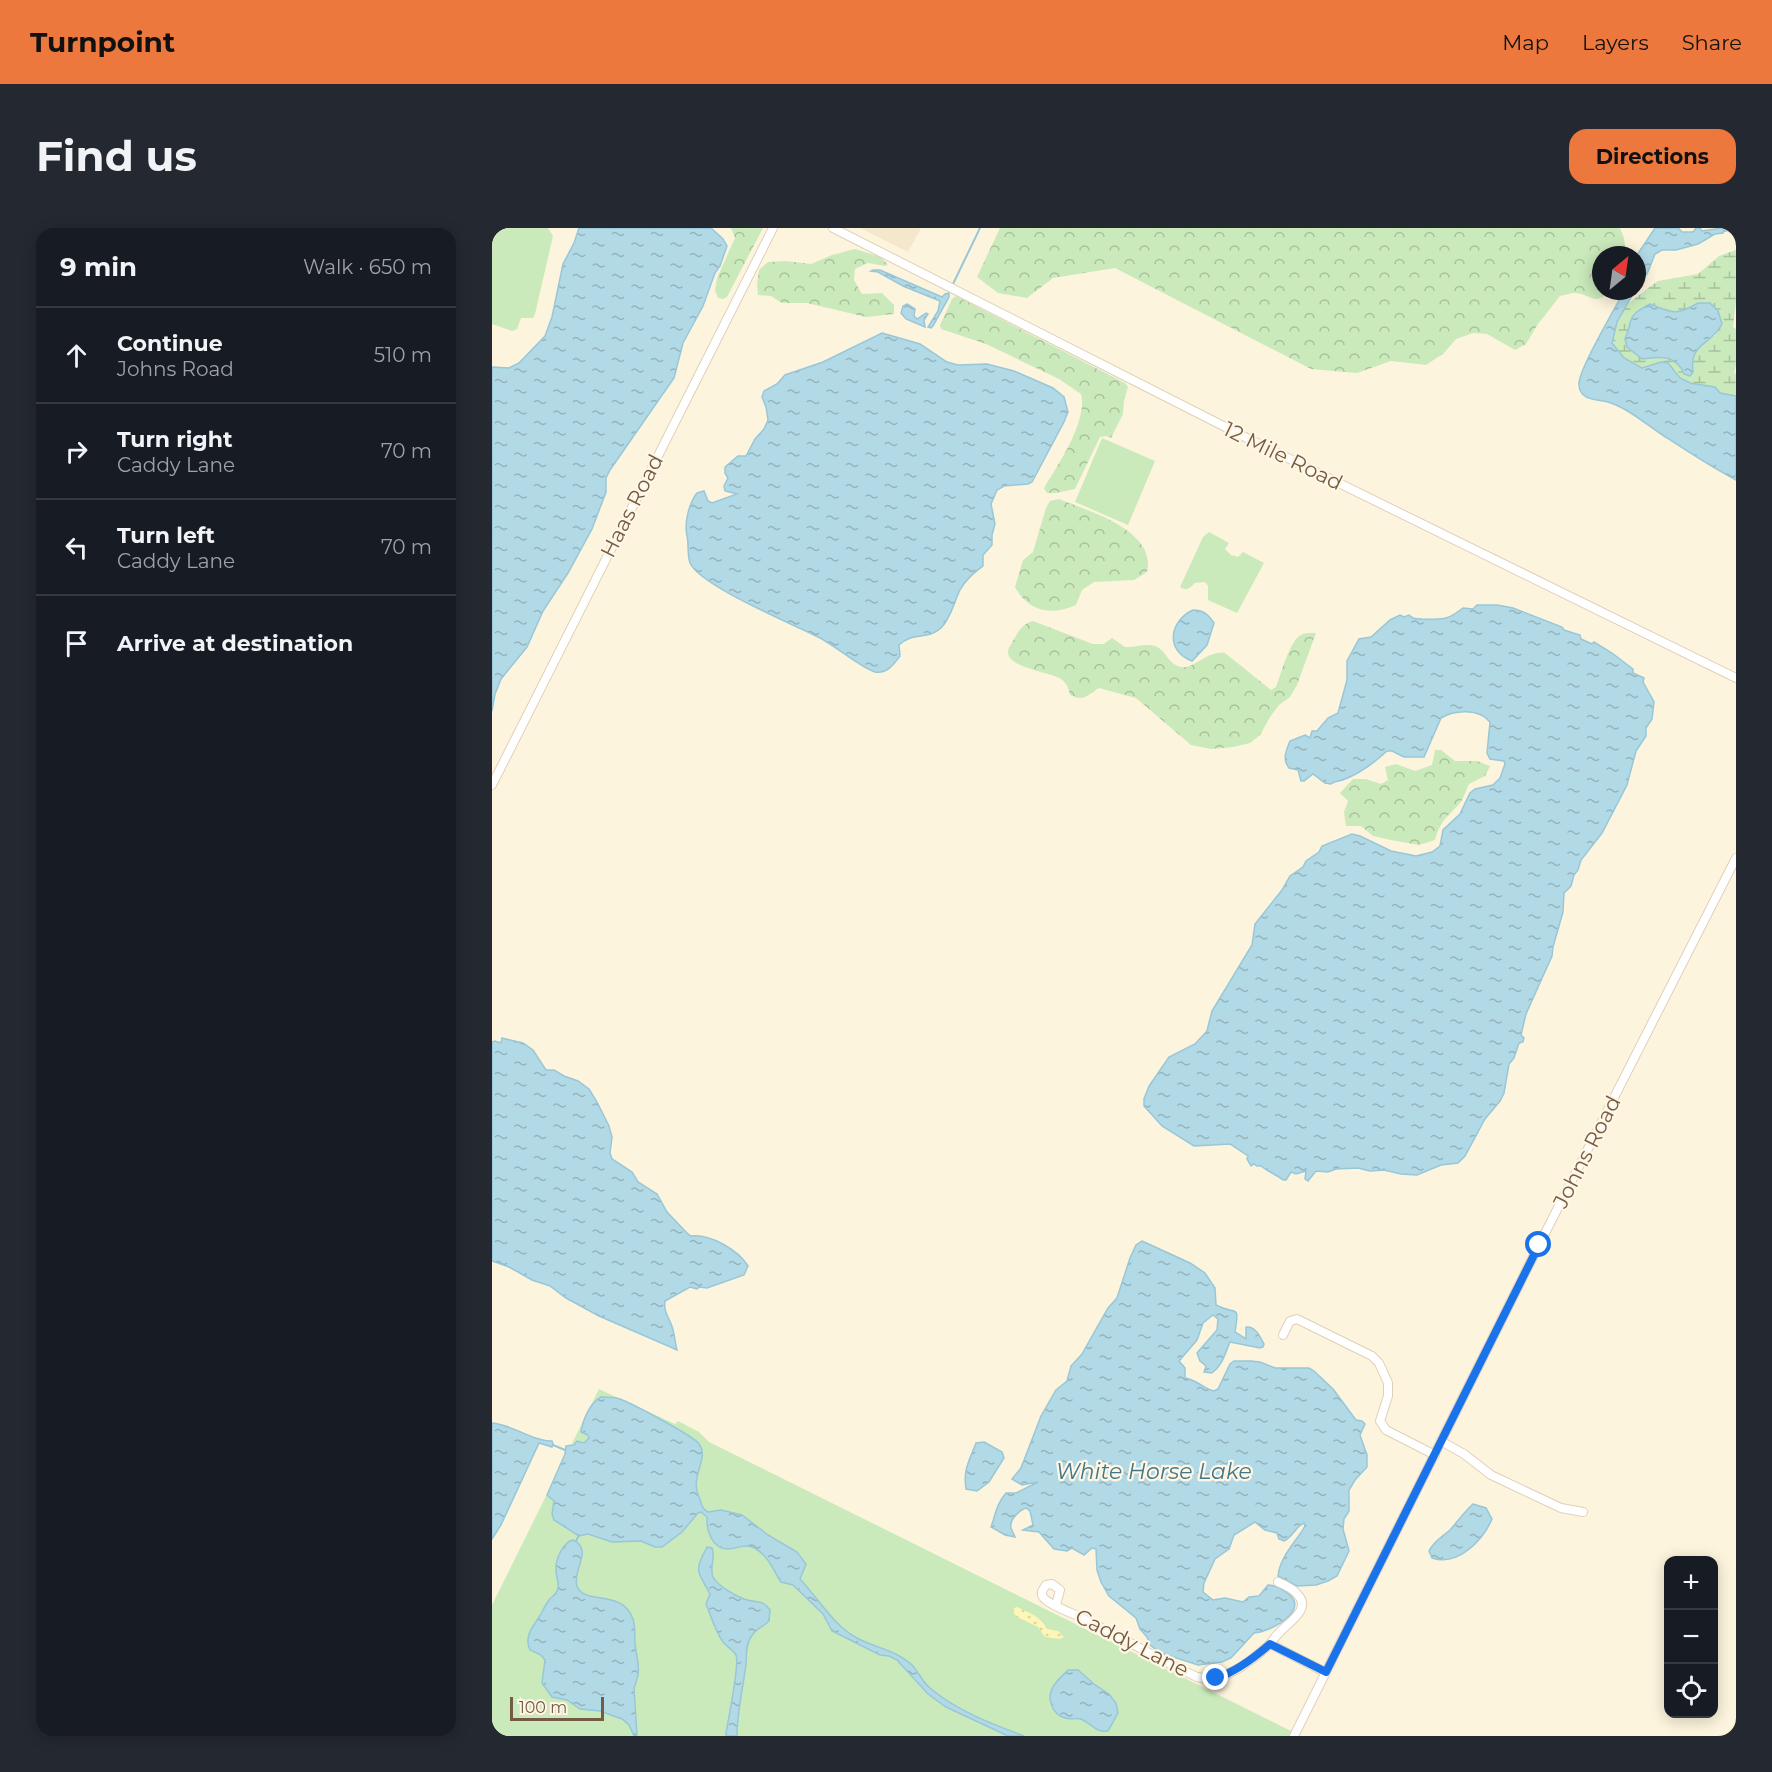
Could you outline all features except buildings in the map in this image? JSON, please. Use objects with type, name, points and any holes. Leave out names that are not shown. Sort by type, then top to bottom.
[{"type":"street","name":"Haas Road","points":[[492,785],[773,228]]},
{"type":"street","name":"12 Mile Road","points":[[833,228],[1245,437],[1736,678]]},
{"type":"street","name":"Johns Road","points":[[1294,1736],[1736,858]]},
{"type":"street","points":[[1282,1335],[1290,1321],[1297,1319],[1372,1356],[1382,1368],[1388,1383],[1388,1396],[1380,1421],[1381,1425],[1386,1430],[1435,1455]]},
{"type":"street","points":[[1442,1442],[1464,1454],[1491,1475],[1561,1508],[1583,1512]]},
{"type":"street","name":"Caddy Lane","points":[[1056,1605],[1139,1646],[1187,1673],[1208,1679],[1225,1676],[1270,1644],[1295,1619],[1301,1599],[1298,1593],[1278,1582]]},
{"type":"street","points":[[1270,1644],[1326,1672]]},
{"type":"shaded area","points":[[860,228],[921,228],[908,252]]},
{"type":"green space","points":[[496,228],[548,228],[553,236],[535,314],[533,318],[521,318],[517,329],[512,331],[492,324],[492,238]]},
{"type":"green space","points":[[731,228],[763,228],[727,297],[723,299],[718,298],[715,290],[717,278],[735,238]]},
{"type":"green space","points":[[1000,228],[1620,228],[1625,246],[1592,246],[1592,298],[1575,293],[1560,296],[1526,344],[1515,350],[1487,334],[1473,333],[1456,339],[1444,353],[1426,365],[1391,361],[1357,373],[1311,369],[1115,268],[1053,278],[1027,298],[998,293],[977,277]]},
{"type":"green space","points":[[855,249],[881,257],[888,265],[868,263],[855,269],[854,280],[862,294],[882,293],[894,305],[894,314],[866,317],[807,303],[782,303],[771,296],[758,295],[759,270],[768,262],[786,261],[811,264]]},
{"type":"green space","points":[[1736,250],[1736,302],[1733,327],[1736,329],[1734,374],[1736,373],[1736,396],[1720,393],[1715,387],[1690,383],[1680,378],[1669,366],[1639,367],[1616,350],[1612,340],[1615,325],[1623,311],[1633,300],[1646,300],[1648,288],[1658,281],[1698,274],[1719,256]],"holes":[[[1698,303],[1716,335],[1705,342],[1694,354],[1693,372],[1664,358],[1642,359],[1625,339],[1634,313],[1650,304],[1679,312]]]},
{"type":"green space","points":[[956,296],[1125,383],[1128,387],[1123,414],[1111,438],[1100,437],[1075,489],[1047,493],[1044,488],[1076,430],[1082,405],[1081,394],[1059,379],[986,344],[941,329],[940,325],[952,299]]},
{"type":"green space","points":[[1102,438],[1155,461],[1128,525],[1075,502]]},
{"type":"green space","points":[[1059,499],[1102,516],[1131,534],[1142,545],[1147,557],[1147,572],[1134,580],[1094,582],[1082,590],[1076,605],[1067,608],[1041,610],[1027,602],[1015,587],[1023,560],[1033,552],[1050,501]]},
{"type":"green space","points":[[1209,532],[1229,543],[1225,549],[1231,555],[1238,557],[1243,552],[1264,563],[1237,613],[1208,600],[1208,586],[1205,582],[1195,583],[1188,589],[1180,587],[1203,537]]},
{"type":"green space","points":[[1033,621],[1093,644],[1104,644],[1112,638],[1125,647],[1154,646],[1181,667],[1218,653],[1225,653],[1271,690],[1276,687],[1294,641],[1302,634],[1316,633],[1297,685],[1290,697],[1279,705],[1270,717],[1260,735],[1250,743],[1211,749],[1191,745],[1136,698],[1099,688],[1086,697],[1075,697],[1070,695],[1067,686],[1056,676],[1015,662],[1008,652],[1009,647],[1022,628]]},
{"type":"green space","points":[[1435,750],[1441,750],[1455,761],[1477,761],[1490,766],[1485,776],[1469,784],[1461,801],[1442,823],[1435,840],[1419,845],[1373,836],[1361,826],[1346,826],[1344,812],[1348,801],[1340,793],[1353,779],[1366,779],[1381,784],[1388,780],[1385,767],[1396,764],[1415,771],[1432,765]]},
{"type":"green space","points":[[599,1389],[675,1424],[678,1421],[699,1432],[709,1442],[1293,1732],[1291,1736],[492,1736],[492,1605]]},
{"type":"sand","points":[[1017,1607],[1038,1618],[1047,1629],[1058,1631],[1064,1637],[1060,1639],[1045,1637],[1038,1627],[1017,1617],[1014,1608]]},
{"type":"water","points":[[579,228],[711,228],[727,246],[703,306],[683,343],[674,378],[610,470],[606,478],[606,492],[592,529],[568,573],[543,611],[527,647],[501,679],[492,711],[492,367],[509,368],[519,363],[545,336],[552,317],[563,264]]},
{"type":"water","points":[[1655,228],[1678,228],[1682,232],[1693,232],[1696,228],[1702,231],[1722,228],[1724,231],[1698,244],[1676,250],[1662,250],[1655,254],[1646,275],[1646,246],[1643,246]]},
{"type":"water","points":[[880,270],[942,297],[949,293],[933,326],[928,327],[938,311],[940,301],[903,286],[878,272],[871,271]]},
{"type":"water","points":[[1619,300],[1630,300],[1617,322],[1612,343],[1624,358],[1642,368],[1661,362],[1668,363],[1680,378],[1690,383],[1715,387],[1720,393],[1736,396],[1736,480],[1628,411],[1582,394],[1579,385],[1580,378]]},
{"type":"water","points":[[1698,303],[1710,303],[1718,311],[1722,324],[1694,355],[1693,372],[1690,376],[1684,374],[1677,363],[1672,360],[1661,357],[1642,359],[1627,347],[1625,339],[1633,315],[1642,308],[1650,304],[1674,312]]},
{"type":"water","points":[[907,304],[915,309],[914,316],[917,319],[928,314],[924,320],[925,327],[906,319],[901,313],[903,306]]},
{"type":"water","points":[[882,333],[920,344],[947,362],[958,365],[987,364],[1014,371],[1053,388],[1064,397],[1068,412],[1032,482],[1004,486],[997,490],[991,504],[995,524],[992,545],[983,555],[983,566],[962,586],[944,624],[936,632],[904,641],[899,645],[900,656],[890,668],[875,672],[820,638],[711,583],[690,563],[686,525],[697,493],[704,491],[708,501],[712,503],[737,494],[725,491],[724,486],[728,478],[725,467],[738,456],[746,456],[755,439],[764,429],[768,420],[762,397],[764,391],[777,384],[785,375],[823,362]]},
{"type":"water","points":[[1477,605],[1513,608],[1580,635],[1581,639],[1592,644],[1594,642],[1633,669],[1633,673],[1644,678],[1643,682],[1654,702],[1652,719],[1646,728],[1646,736],[1636,751],[1627,785],[1602,833],[1581,860],[1571,886],[1564,893],[1563,912],[1552,956],[1526,1014],[1521,1035],[1524,1038],[1523,1042],[1519,1043],[1514,1058],[1509,1064],[1504,1093],[1500,1101],[1485,1119],[1465,1156],[1458,1163],[1441,1165],[1417,1175],[1358,1168],[1336,1169],[1328,1172],[1316,1171],[1308,1181],[1305,1179],[1306,1171],[1296,1174],[1291,1172],[1286,1180],[1283,1180],[1261,1166],[1254,1164],[1251,1166],[1247,1159],[1248,1156],[1230,1144],[1194,1146],[1162,1126],[1144,1106],[1144,1099],[1149,1086],[1169,1057],[1195,1044],[1207,1031],[1212,1011],[1252,945],[1255,924],[1290,876],[1319,852],[1322,846],[1352,834],[1391,851],[1416,856],[1432,852],[1440,846],[1443,830],[1460,814],[1470,793],[1475,789],[1493,785],[1500,778],[1505,764],[1504,761],[1490,759],[1487,753],[1490,722],[1480,714],[1473,712],[1453,713],[1441,718],[1424,757],[1404,757],[1387,751],[1351,777],[1331,784],[1325,783],[1313,774],[1301,781],[1298,770],[1289,768],[1285,758],[1290,741],[1305,735],[1310,738],[1312,731],[1317,731],[1328,718],[1338,713],[1347,680],[1347,661],[1359,639],[1371,637],[1390,620],[1400,615],[1404,617],[1409,615],[1416,619],[1443,619],[1463,608],[1473,609]]},
{"type":"water","points":[[1193,610],[1205,613],[1214,623],[1207,645],[1192,661],[1177,650],[1173,636],[1179,621]]},
{"type":"water","points":[[502,1038],[523,1043],[533,1050],[546,1070],[554,1070],[589,1089],[609,1126],[612,1137],[610,1153],[612,1159],[632,1172],[638,1182],[657,1194],[667,1212],[687,1233],[723,1244],[738,1254],[748,1266],[744,1275],[707,1288],[690,1287],[665,1301],[665,1309],[672,1326],[677,1350],[599,1316],[566,1298],[550,1286],[492,1261],[492,1042],[501,1043]]},
{"type":"water","name":"White Horse Lake","points":[[1142,1241],[1190,1263],[1205,1273],[1215,1288],[1216,1305],[1235,1311],[1237,1317],[1235,1332],[1246,1339],[1246,1327],[1252,1328],[1264,1344],[1260,1348],[1230,1342],[1216,1370],[1212,1373],[1204,1372],[1206,1366],[1200,1361],[1197,1353],[1217,1330],[1218,1319],[1213,1315],[1203,1323],[1197,1340],[1179,1361],[1185,1368],[1185,1378],[1214,1391],[1218,1389],[1230,1364],[1234,1361],[1260,1362],[1275,1368],[1309,1368],[1333,1389],[1356,1420],[1365,1424],[1360,1435],[1367,1455],[1367,1467],[1349,1490],[1349,1511],[1344,1519],[1343,1529],[1349,1551],[1337,1576],[1316,1585],[1297,1586],[1278,1576],[1282,1562],[1305,1526],[1304,1523],[1284,1541],[1279,1539],[1277,1533],[1265,1530],[1255,1522],[1234,1535],[1229,1549],[1215,1559],[1204,1583],[1203,1592],[1213,1600],[1225,1598],[1243,1602],[1249,1597],[1259,1596],[1268,1585],[1271,1585],[1286,1592],[1295,1605],[1287,1619],[1270,1629],[1254,1633],[1231,1658],[1222,1662],[1198,1665],[1161,1653],[1150,1645],[1136,1618],[1109,1596],[1101,1582],[1097,1570],[1096,1549],[1092,1548],[1084,1555],[1072,1548],[1067,1551],[1054,1549],[1039,1532],[1023,1530],[1033,1525],[1030,1511],[1026,1508],[1013,1518],[1011,1528],[1015,1537],[1005,1535],[991,1527],[998,1505],[1006,1493],[1016,1493],[1038,1482],[1022,1485],[1012,1479],[1021,1468],[1041,1416],[1056,1390],[1067,1381],[1071,1366],[1082,1354],[1108,1308],[1117,1298],[1130,1258],[1136,1245]]},
{"type":"water","points":[[601,1397],[620,1399],[675,1427],[695,1440],[702,1450],[696,1482],[704,1509],[708,1512],[721,1510],[742,1515],[768,1535],[797,1552],[806,1564],[800,1579],[833,1619],[848,1633],[904,1658],[927,1685],[952,1704],[987,1722],[1024,1736],[1008,1736],[946,1707],[928,1694],[897,1660],[880,1655],[832,1631],[823,1614],[793,1585],[781,1582],[768,1560],[760,1552],[749,1546],[728,1549],[718,1546],[709,1533],[707,1517],[701,1512],[682,1532],[662,1547],[655,1547],[641,1541],[612,1542],[588,1534],[579,1536],[554,1520],[552,1514],[554,1501],[547,1495],[565,1454],[566,1446],[574,1445],[577,1441],[584,1443],[589,1438],[581,1432],[583,1422],[590,1407]]},
{"type":"water","points":[[492,1423],[552,1441],[553,1444],[552,1447],[539,1443],[501,1525],[492,1539]]},
{"type":"water","points":[[984,1442],[1002,1452],[1004,1458],[989,1482],[977,1491],[966,1489],[965,1476],[969,1461],[976,1443]]},
{"type":"water","points":[[1473,1504],[1486,1508],[1492,1519],[1476,1543],[1451,1559],[1432,1558],[1429,1551],[1433,1544],[1450,1530]]},
{"type":"water","points":[[573,1540],[582,1549],[576,1580],[581,1592],[621,1604],[633,1619],[638,1666],[634,1688],[637,1736],[634,1736],[629,1725],[622,1719],[600,1711],[580,1709],[567,1700],[552,1697],[542,1683],[545,1660],[541,1655],[530,1650],[528,1645],[531,1630],[557,1590],[558,1557],[566,1544]]},
{"type":"water","points":[[707,1547],[712,1548],[712,1573],[719,1584],[740,1597],[765,1604],[770,1610],[769,1621],[755,1632],[748,1644],[737,1736],[726,1736],[726,1733],[737,1660],[736,1655],[723,1642],[715,1628],[706,1604],[710,1594],[700,1576],[699,1567]]},
{"type":"water","points":[[1068,1670],[1078,1670],[1109,1694],[1116,1703],[1118,1713],[1108,1731],[1097,1730],[1081,1719],[1067,1719],[1054,1710],[1050,1700],[1051,1690]]},
{"type":"waterway","points":[[953,284],[980,228]]},
{"type":"waterway","points":[[1724,231],[1736,229]]},
{"type":"waterway","points":[[553,1445],[565,1450]]},
{"type":"waterway","points":[[576,1541],[579,1535]]},
{"type":"route","points":[[1216,1678],[1225,1676],[1270,1644],[1326,1672],[1539,1245]]}]
